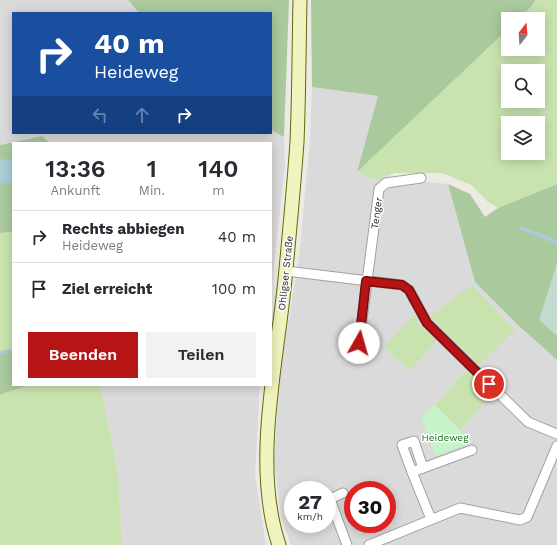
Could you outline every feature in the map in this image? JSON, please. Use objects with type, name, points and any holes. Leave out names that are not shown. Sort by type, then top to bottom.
[{"type":"main road","name":"Ohligser Straße","points":[[279,545],[272,524],[268,492],[267,455],[286,271],[297,141],[300,0]]},
{"type":"street","name":"Tenger","points":[[366,281],[379,189],[386,183],[421,178]]},
{"type":"street","points":[[286,271],[402,285],[409,290],[427,323],[528,422],[557,434]]},
{"type":"street","points":[[359,343],[366,281]]},
{"type":"street","points":[[423,468],[414,440],[402,445],[431,520]]},
{"type":"street","points":[[369,545],[460,508],[520,520],[527,517],[557,446]]},
{"type":"street","points":[[412,472],[472,450]]},
{"type":"street","points":[[343,493],[330,499],[348,545]]},
{"type":"shaded area","points":[[0,0],[128,0],[138,12],[12,12],[12,134],[272,134],[272,131],[284,137],[285,165],[272,283],[272,142],[49,142],[42,136],[0,145]]},
{"type":"shaded area","points":[[312,87],[378,96],[357,172],[391,187],[420,181],[448,184],[475,282],[519,326],[557,360],[557,545],[291,545],[287,533],[336,533],[336,481],[284,481],[284,525],[281,517],[274,460],[281,365],[299,257],[310,140]]},
{"type":"shaded area","points":[[100,386],[260,386],[255,474],[266,545],[122,545],[118,473]]},
{"type":"green space","points":[[128,0],[289,0],[284,137],[272,131],[272,12],[138,12]]},
{"type":"green space","points":[[311,0],[535,0],[532,6],[526,12],[501,12],[501,36],[357,172],[378,96],[312,87]]},
{"type":"green space","points":[[535,0],[557,0],[557,184],[498,208],[488,202],[471,185],[442,173],[393,173],[378,181],[357,172],[501,36],[501,56],[545,56],[545,12],[526,12],[532,6]]},
{"type":"green space","points":[[42,136],[49,142],[14,142]]},
{"type":"green space","points":[[12,142],[12,232],[0,233],[0,145]]},
{"type":"green space","points":[[448,184],[470,194],[485,217],[498,208],[557,184],[557,360],[519,326],[475,282]]},
{"type":"green space","points":[[12,232],[12,351],[0,354],[0,233]]},
{"type":"green space","points":[[557,263],[557,336],[539,320]]},
{"type":"green space","points":[[472,285],[515,330],[479,365],[430,316]]},
{"type":"green space","points":[[414,315],[418,324],[436,341],[410,371],[384,347]]},
{"type":"green space","points":[[12,351],[12,386],[25,386],[0,395],[0,354]]},
{"type":"green space","points":[[466,371],[492,394],[460,430],[435,405]]},
{"type":"green space","points":[[25,386],[100,386],[118,473],[122,545],[0,545],[0,395]]},
{"type":"green space","name":"Heideweg","points":[[435,405],[472,442],[436,456],[422,418]]},
{"type":"water","points":[[0,159],[12,160],[12,182],[0,184]]},
{"type":"waterway","points":[[521,228],[557,242]]},
{"type":"waterway","points":[[0,353],[12,350]]},
{"type":"route","points":[[359,343],[366,281],[402,285],[409,290],[427,323],[489,384]]}]
